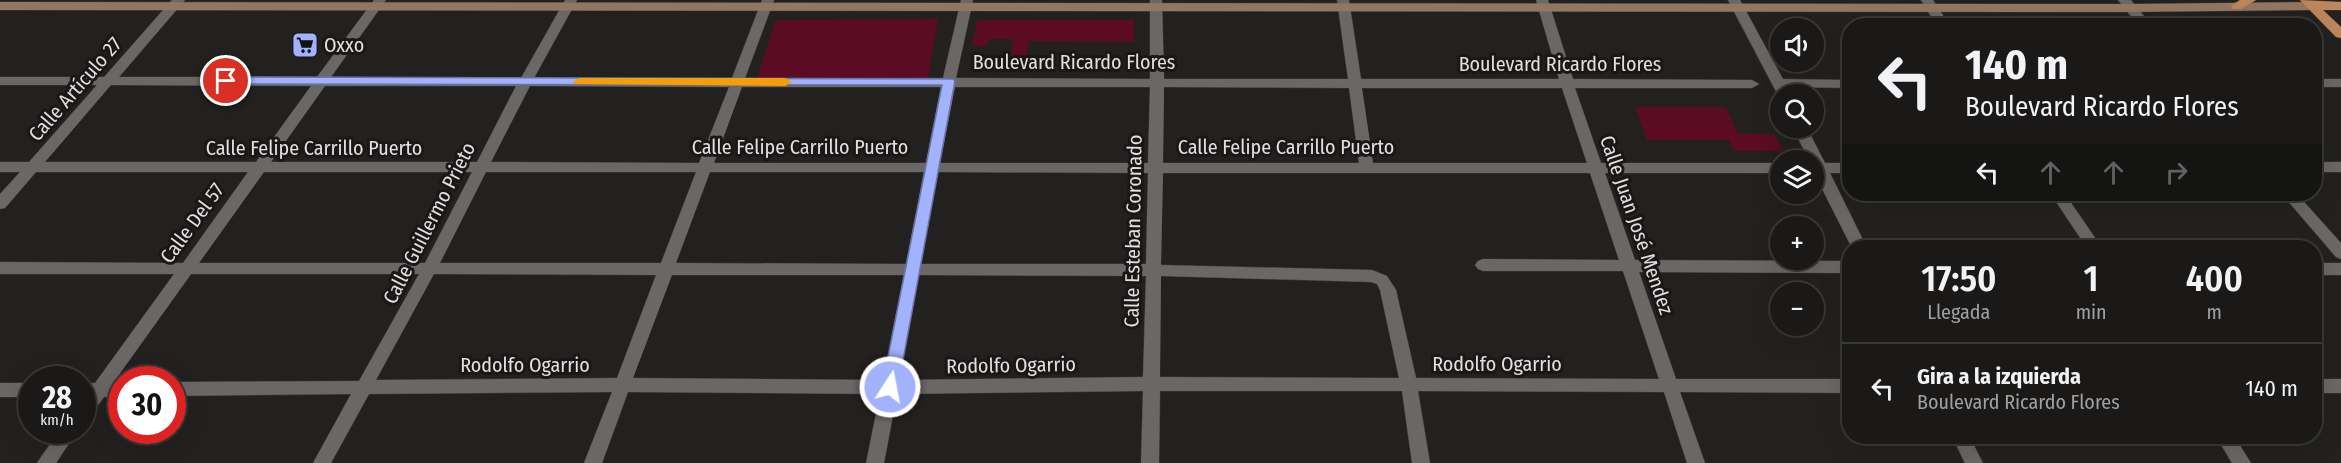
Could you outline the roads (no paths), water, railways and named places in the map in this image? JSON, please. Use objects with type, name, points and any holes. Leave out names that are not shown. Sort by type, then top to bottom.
[{"type":"main road","points":[[2237,6],[2250,0]]},
{"type":"main road","points":[[2309,3],[2341,6]]},
{"type":"main road","points":[[2309,3],[2341,34]]},
{"type":"street","points":[[0,6],[176,3],[1930,3],[2237,6],[2309,3]]},
{"type":"street","name":"Calle Artículo 27","points":[[0,204],[176,3]]},
{"type":"street","name":"Calle Del 57","points":[[96,395],[377,3]]},
{"type":"street","name":"Calle Guillermo Prieto","points":[[322,463],[430,268],[525,82],[569,3]]},
{"type":"street","points":[[593,463],[767,3]]},
{"type":"street","points":[[875,463],[966,3]]},
{"type":"street","name":"Calle Esteban Coronado","points":[[1150,463],[1157,82],[1156,3]]},
{"type":"street","points":[[1343,3],[1367,168]]},
{"type":"street","name":"Calle Juan José Mendez","points":[[1542,3],[1696,463]]},
{"type":"street","points":[[1736,3],[1778,84]]},
{"type":"street","points":[[1930,3],[1939,18]]},
{"type":"street","points":[[2127,4],[2139,18]]},
{"type":"street","name":"Boulevard Ricardo Flores","points":[[0,81],[1752,84]]},
{"type":"street","points":[[2322,83],[2341,83]]},
{"type":"street","points":[[1824,86],[1842,85]]},
{"type":"street","name":"Calle Felipe Carrillo Puerto","points":[[0,167],[258,169],[1770,168]]},
{"type":"street","points":[[2322,167],[2341,167]]},
{"type":"street","points":[[1824,168],[1842,168]]},
{"type":"street","points":[[1824,181],[1856,240]]},
{"type":"street","points":[[2063,201],[2090,240]]},
{"type":"street","points":[[2295,201],[2341,253]]},
{"type":"street","points":[[1483,265],[1842,267]]},
{"type":"street","points":[[0,268],[184,270],[430,268],[667,271],[1152,270],[1372,276],[1382,280],[1388,290],[1409,385],[1421,463]]},
{"type":"street","points":[[2322,269],[2341,269]]},
{"type":"street","name":"Rodolfo Ogarrio","points":[[186,389],[366,386],[890,387],[1151,384],[1842,386]]},
{"type":"street","points":[[2322,386],[2341,386]]},
{"type":"street","points":[[0,390],[18,390]]},
{"type":"street","points":[[96,390],[108,390]]},
{"type":"street","points":[[46,463],[60,444]]},
{"type":"street","points":[[1964,444],[1974,463]]},
{"type":"street","points":[[2229,444],[2242,463]]},
{"type":"place","name":"Oxxo","points":[[305,45]]}]
